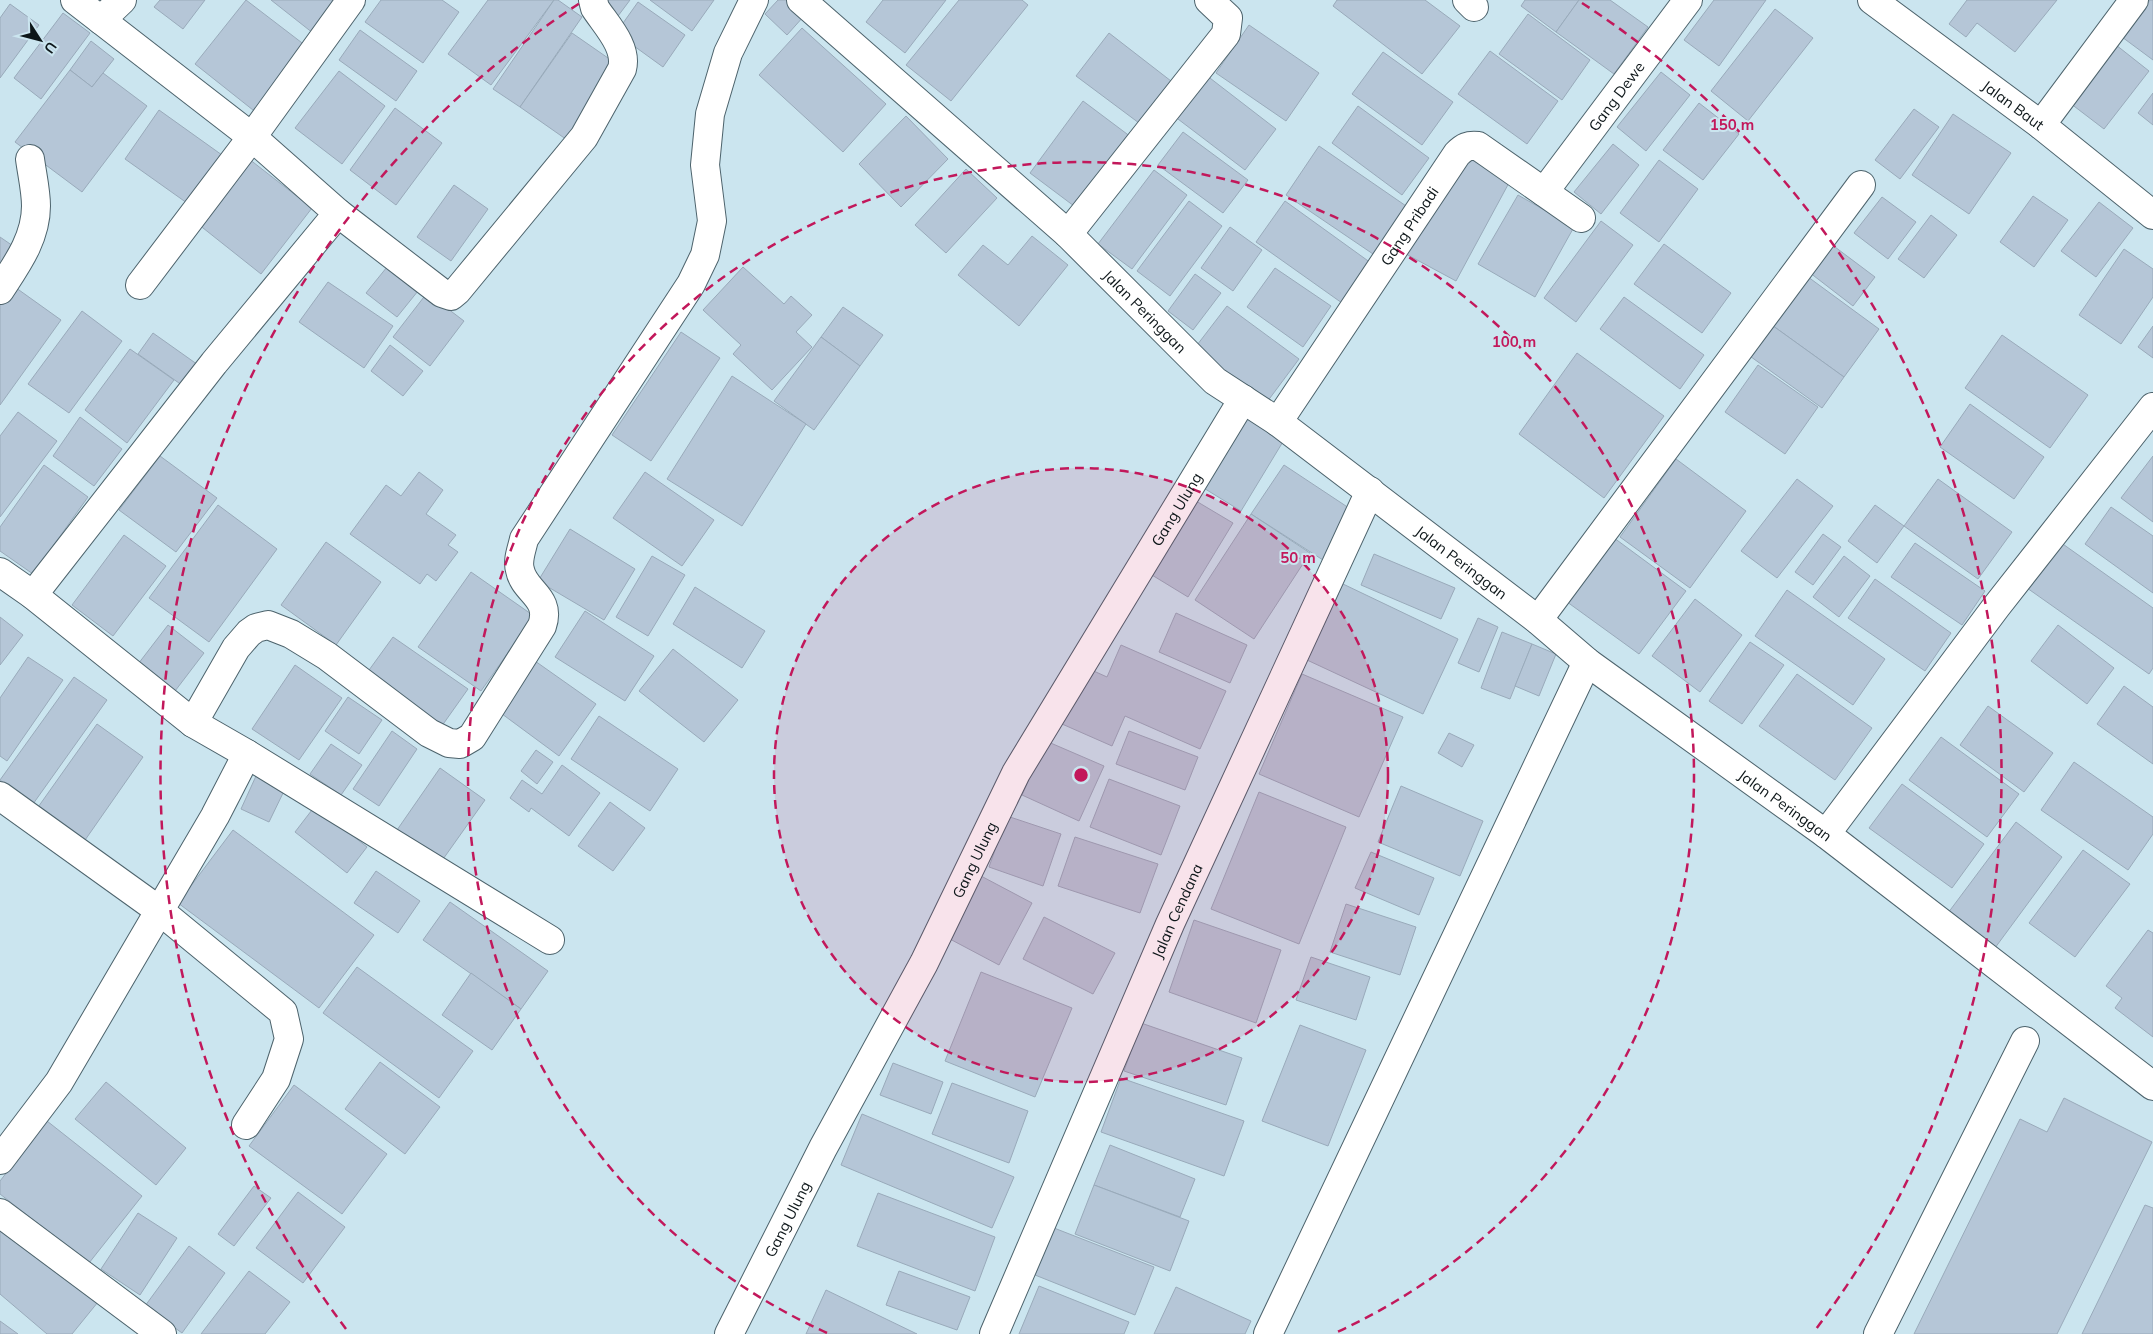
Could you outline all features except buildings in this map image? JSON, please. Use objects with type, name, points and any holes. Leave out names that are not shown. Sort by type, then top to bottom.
[{"type":"street","points":[[75,0],[252,137],[338,212],[442,293],[451,296],[478,268],[584,137],[622,68],[624,61],[622,50],[595,8],[592,0]]},
{"type":"street","points":[[101,20],[122,0]]},
{"type":"street","points":[[140,285],[252,137],[351,0]]},
{"type":"street","points":[[193,724],[236,648],[249,633],[256,628],[268,625],[291,634],[327,656],[430,733],[449,743],[460,744],[472,737],[542,626],[545,617],[545,608],[520,572],[519,557],[524,539],[691,284],[705,255],[712,221],[705,165],[710,114],[728,53],[754,0]]},
{"type":"street","name":"Jalan Peringgan","points":[[801,0],[1068,234],[1215,381],[1278,422],[1370,490],[1538,620],[1587,662],[1826,834],[2151,1081]]},
{"type":"street","points":[[1068,234],[1226,34],[1228,18],[1209,0]]},
{"type":"street","name":"Gang Dewe","points":[[1544,192],[1688,0]]},
{"type":"street","name":"Jalan Baut","points":[[1872,0],[2041,125],[2153,215]]},
{"type":"street","points":[[2041,125],[2134,0]]},
{"type":"street","name":"Gang Pribadi","points":[[1278,422],[1457,154],[1464,148],[1478,146],[1580,218]]},
{"type":"street","points":[[0,290],[24,253],[34,226],[36,205],[30,159]]},
{"type":"street","points":[[1538,620],[1861,185]]},
{"type":"street","points":[[33,595],[214,363],[338,212]]},
{"type":"street","name":"Gang Ulung","points":[[729,1334],[823,1148],[924,963],[1016,773],[1243,399]]},
{"type":"street","points":[[1826,834],[1996,607],[2153,407]]},
{"type":"street","name":"Jalan Cendana","points":[[994,1334],[1170,924],[1370,490]]},
{"type":"street","points":[[0,572],[33,595],[193,724],[248,754],[550,940]]},
{"type":"street","points":[[1268,1334],[1587,662]]},
{"type":"street","points":[[0,1160],[59,1082],[215,816],[248,754]]},
{"type":"street","points":[[0,796],[160,911],[283,1012],[288,1039],[276,1080],[246,1125]]},
{"type":"street","points":[[1878,1334],[2025,1041]]},
{"type":"street","points":[[0,1213],[162,1334]]}]
